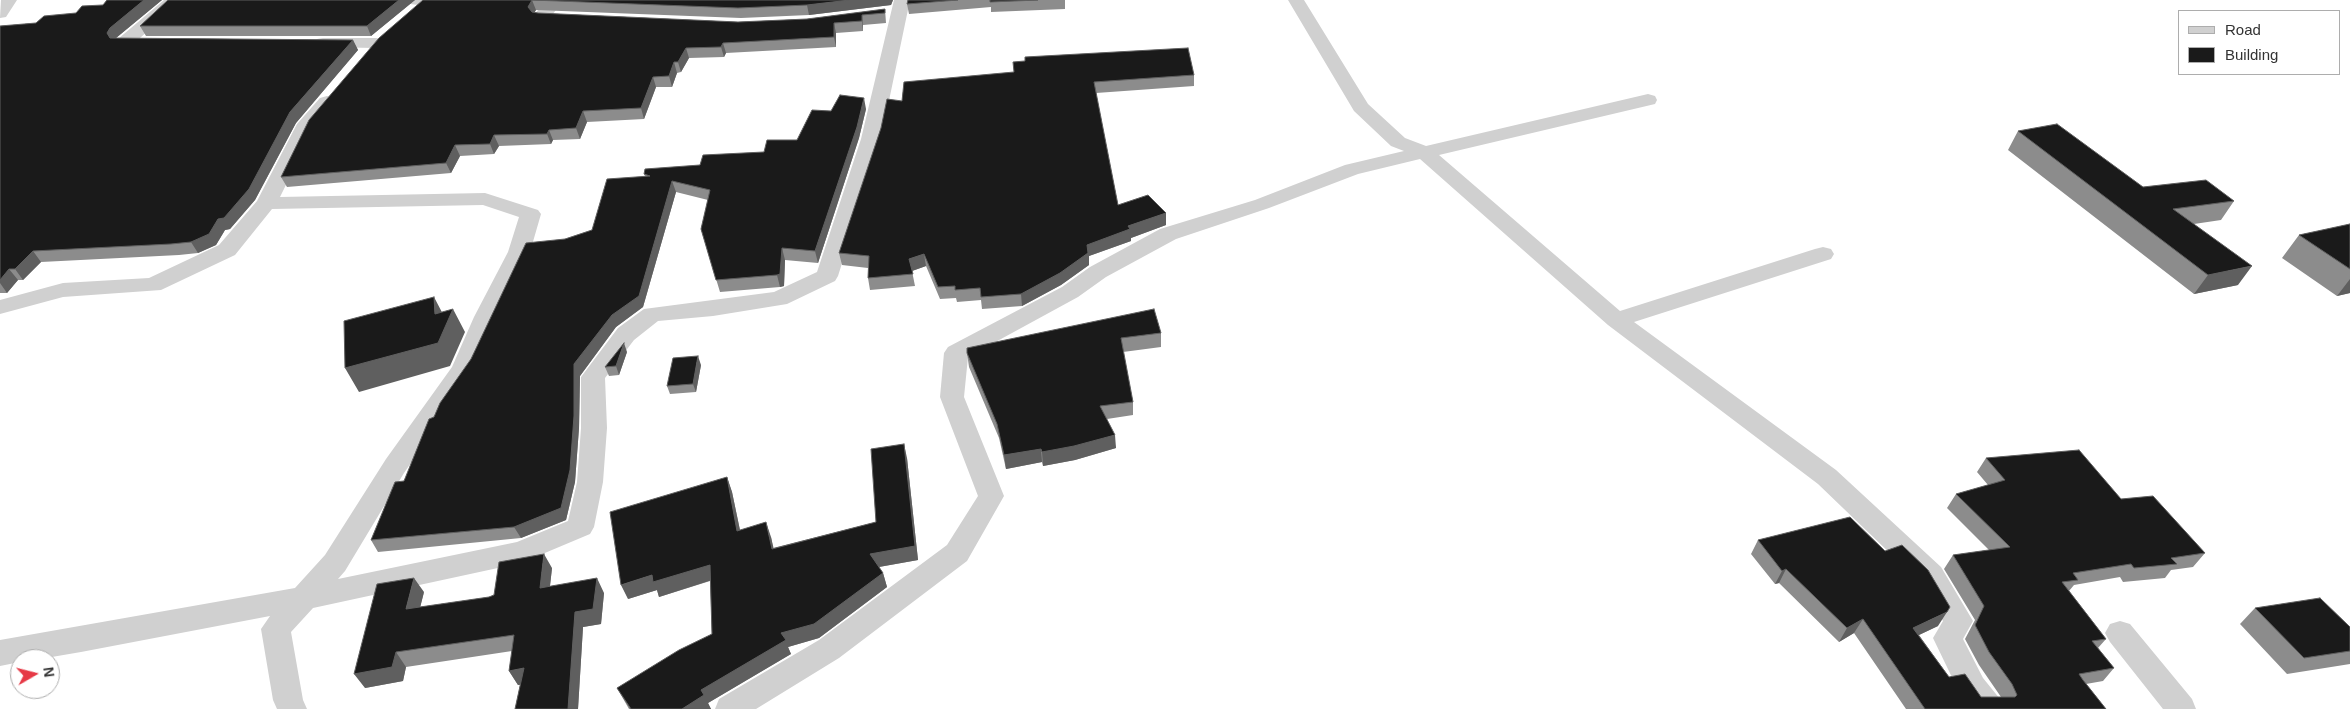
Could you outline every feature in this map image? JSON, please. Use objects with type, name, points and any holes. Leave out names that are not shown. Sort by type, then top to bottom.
[{"type":"street","points":[[0,12],[9,0]]},
{"type":"street","points":[[153,43],[124,43],[174,0]]},
{"type":"street","points":[[358,64],[424,0]]},
{"type":"street","points":[[556,0],[542,16],[562,17]]},
{"type":"street","points":[[1296,0],[1361,107],[1398,142],[1424,152],[1616,320],[1827,477],[1931,575],[1958,621],[1948,638],[1972,687],[1989,709]]},
{"type":"street","points":[[0,653],[81,640],[303,598],[521,552],[580,527],[590,482],[594,428],[593,377],[626,334],[652,314],[713,309],[778,299],[827,276],[871,139],[894,8]]},
{"type":"street","points":[[308,43],[391,31]]},
{"type":"street","points":[[0,306],[63,290],[153,285],[226,250],[266,203],[304,128],[340,86]]},
{"type":"street","points":[[730,709],[829,649],[957,553],[991,496],[952,396],[956,353],[1070,292],[1098,272],[1168,234],[1262,204],[1352,169],[1648,100]]},
{"type":"street","points":[[266,203],[485,199],[531,214],[519,252],[486,317],[463,370],[395,466],[335,563],[276,629],[288,700],[292,709]]},
{"type":"street","points":[[1616,320],[1823,254]]},
{"type":"street","points":[[2120,633],[2181,709]]},
{"type":"building","points":[[107,0],[144,0],[110,28],[107,33],[110,38],[353,40],[290,112],[249,189],[224,218],[218,219],[209,234],[191,242],[171,244],[33,251],[15,269],[9,269],[0,280],[0,26],[36,23],[44,16],[76,13],[82,6],[103,5]]},
{"type":"building","points":[[168,0],[399,0],[367,26],[140,26]]},
{"type":"building","points":[[423,0],[532,0],[528,7],[532,12],[538,13],[738,22],[807,19],[885,9],[885,13],[862,15],[862,21],[834,23],[834,37],[723,43],[721,47],[686,48],[678,62],[674,62],[669,76],[653,77],[641,108],[583,111],[576,128],[549,130],[547,134],[494,135],[490,144],[455,145],[446,163],[281,177],[309,120],[379,38]]},
{"type":"building","points":[[532,0],[850,0],[807,5],[738,8]]},
{"type":"building","points":[[908,0],[958,0],[907,4]]},
{"type":"building","points":[[990,0],[1038,0],[990,2]]},
{"type":"building","points":[[1188,48],[1194,75],[1094,82],[1118,205],[1148,195],[1166,213],[1128,226],[1130,229],[1087,245],[1088,253],[1060,273],[1021,294],[981,297],[980,288],[955,290],[955,286],[938,287],[924,254],[909,259],[913,274],[868,278],[869,256],[839,253],[881,128],[887,99],[902,101],[904,82],[1014,72],[1013,62],[1025,61],[1025,57]]},
{"type":"building","points":[[840,95],[864,98],[857,127],[815,251],[782,248],[780,274],[716,280],[701,229],[710,190],[672,181],[639,296],[612,315],[574,364],[574,416],[570,470],[561,508],[514,527],[371,540],[395,482],[404,481],[429,419],[434,417],[440,403],[471,359],[526,243],[565,239],[592,230],[607,179],[650,176],[644,174],[645,169],[700,165],[703,155],[764,152],[767,140],[797,140],[812,110],[831,111]]},
{"type":"building","points":[[2057,124],[2143,187],[2206,180],[2234,201],[2173,209],[2252,266],[2208,275],[2018,131]]},
{"type":"building","points":[[2350,224],[2350,269],[2299,235]]},
{"type":"building","points":[[434,297],[435,314],[453,309],[438,343],[345,368],[344,321]]},
{"type":"building","points":[[1154,309],[1161,333],[1121,338],[1133,402],[1100,406],[1115,435],[1042,452],[1041,449],[1004,455],[997,424],[967,353],[967,348]]},
{"type":"building","points":[[624,343],[616,366],[605,367]]},
{"type":"building","points":[[698,356],[693,384],[667,386],[673,358]]},
{"type":"building","points":[[904,444],[915,546],[870,554],[883,573],[814,624],[781,633],[786,640],[701,690],[704,695],[682,709],[631,709],[617,688],[679,650],[712,634],[710,565],[653,582],[652,575],[621,585],[610,512],[727,477],[737,531],[766,522],[772,549],[876,522],[871,449]]},
{"type":"building","points":[[2079,450],[2121,499],[2153,496],[2205,553],[2171,558],[2177,564],[2134,568],[2131,564],[2073,573],[2078,580],[2062,582],[2106,639],[2092,641],[2114,668],[2079,674],[2106,709],[1925,709],[1863,619],[1847,628],[1786,569],[1782,571],[1758,540],[1850,517],[1885,551],[1902,545],[1928,570],[1950,607],[1947,612],[1913,628],[1949,677],[1965,674],[1981,697],[2015,697],[2017,695],[2012,684],[1989,652],[1975,625],[1984,606],[1953,555],[2010,547],[1956,494],[2005,480],[1986,458]]},
{"type":"building","points":[[544,554],[540,588],[597,578],[593,609],[575,612],[568,709],[515,709],[524,668],[509,671],[514,635],[396,652],[392,667],[354,674],[377,584],[414,578],[406,609],[489,597],[494,595],[499,562]]},
{"type":"building","points":[[2320,598],[2350,627],[2350,651],[2304,658],[2255,608]]}]
